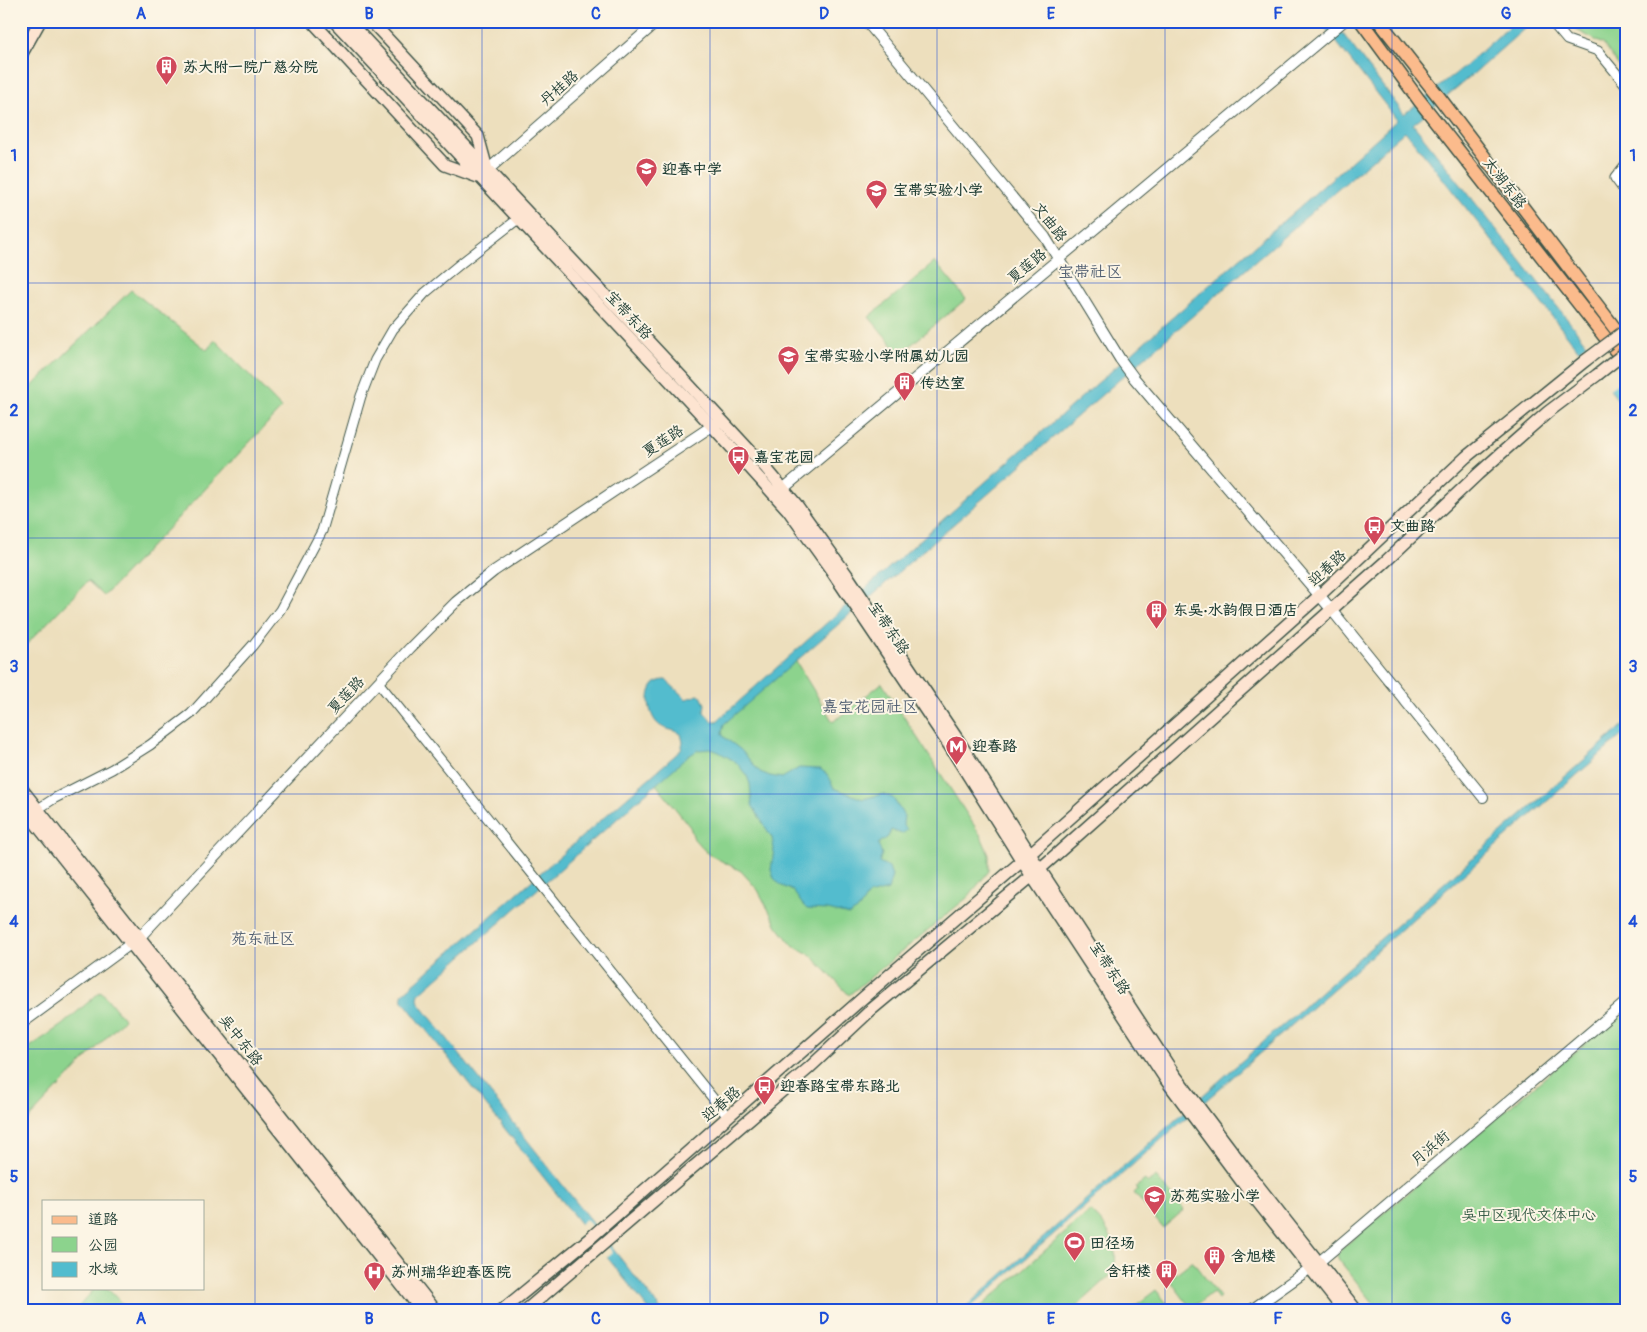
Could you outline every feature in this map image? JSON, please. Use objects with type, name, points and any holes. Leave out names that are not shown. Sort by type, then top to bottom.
[{"type":"main road","points":[[21,54],[40,21]]},
{"type":"main road","points":[[312,21],[445,165],[484,174],[478,136],[371,21]]},
{"type":"main road","name":"宝带东路","points":[[334,21],[484,174],[779,492],[843,578],[878,630],[958,740],[1026,857],[1142,1026],[1198,1116],[1315,1265],[1357,1311]]},
{"type":"main road","name":"宝带东路","points":[[348,21],[484,174],[518,219],[717,423]]},
{"type":"main road","name":"太湖东路","points":[[1361,21],[1429,112],[1626,364]]},
{"type":"main road","name":"太湖东路","points":[[1379,21],[1626,343]]},
{"type":"main road","name":"迎春路","points":[[501,1311],[592,1236],[1026,857],[1320,595],[1466,457],[1626,330]]},
{"type":"main road","name":"迎春路","points":[[525,1311],[809,1068],[872,1009],[1036,872],[1386,561],[1478,474],[1548,412],[1626,352]]},
{"type":"main road","name":"吴中东路","points":[[21,788],[422,1311]]},
{"type":"main road","name":"吴中东路","points":[[21,805],[136,940],[436,1311]]},
{"type":"main road","name":"宝带东路","points":[[1315,1265],[1344,1311]]},
{"type":"street","name":"丹桂路","points":[[484,174],[658,21]]},
{"type":"street","name":"文曲路","points":[[866,21],[1045,237],[1131,374],[1320,595],[1484,797]]},
{"type":"street","points":[[1551,21],[1567,40],[1598,51],[1626,85]]},
{"type":"street","name":"夏莲路","points":[[779,492],[1342,23]]},
{"type":"street","points":[[1626,164],[1615,178],[1626,193]]},
{"type":"street","points":[[38,809],[150,745],[190,714],[253,645],[280,610],[322,531],[361,396],[375,360],[393,329],[425,293],[518,219]]},
{"type":"street","name":"夏莲路","points":[[21,1024],[136,940],[378,682],[456,602],[483,579],[717,423]]},
{"type":"street","points":[[378,682],[728,1117]]},
{"type":"street","name":"月浜街","points":[[1250,1311],[1315,1265],[1626,1002]]},
{"type":"green space","points":[[1563,21],[1626,21],[1626,76],[1603,44],[1565,24]]},
{"type":"green space","points":[[935,262],[966,299],[900,354],[869,317]]},
{"type":"green space","points":[[131,290],[207,350],[215,340],[282,408],[104,596],[88,581],[21,650],[21,397]]},
{"type":"green space","points":[[795,660],[833,722],[882,683],[981,836],[989,855],[989,871],[968,897],[849,995],[811,955],[793,946],[777,926],[758,890],[741,871],[708,854],[694,839],[690,827],[655,783]]},
{"type":"green space","points":[[101,991],[124,1019],[21,1127],[21,1053],[62,1025]]},
{"type":"green space","name":"吴中区现代文体中心","points":[[1619,1015],[1626,1023],[1626,1311],[1380,1311],[1339,1260],[1337,1255],[1340,1250]]},
{"type":"green space","points":[[1156,1177],[1184,1210],[1163,1228],[1134,1193],[1138,1189],[1136,1187],[1145,1180],[1148,1183]]},
{"type":"green space","name":"田径场","points":[[1090,1211],[1103,1224],[1112,1240],[1115,1266],[1112,1274],[1072,1311],[1004,1311],[996,1303],[987,1311],[976,1311]]},
{"type":"green space","points":[[1192,1261],[1220,1297],[1218,1299],[1213,1292],[1196,1305],[1200,1311],[1193,1311],[1169,1279]]},
{"type":"green space","points":[[93,1290],[109,1290],[129,1311],[75,1311]]},
{"type":"green space","points":[[1156,1290],[1173,1311],[1133,1311],[1131,1309]]},
{"type":"water","points":[[1320,21],[1333,21],[1404,114],[1464,67],[1515,21],[1533,21],[1413,124],[1626,395],[1626,410],[1405,131],[724,724],[722,733],[724,737],[741,750],[760,772],[782,778],[799,768],[820,769],[827,774],[834,788],[863,799],[883,794],[893,798],[904,816],[903,824],[907,830],[902,834],[891,830],[888,837],[878,844],[882,854],[879,862],[889,867],[892,876],[888,890],[868,895],[859,909],[849,915],[828,910],[807,909],[793,891],[780,885],[774,878],[771,870],[774,849],[772,838],[752,805],[750,784],[747,776],[736,762],[719,752],[711,749],[698,750],[687,757],[419,994],[419,1003],[662,1311],[650,1311],[403,1001],[402,994],[681,750],[683,742],[681,734],[662,727],[653,718],[649,697],[654,685],[659,681],[666,680],[686,699],[698,695],[701,696],[705,704],[704,712],[712,721],[717,721],[987,480],[1397,120]]},
{"type":"water","points":[[1626,723],[1626,732],[966,1311],[961,1311],[1219,1081]]},
{"type":"pier","points":[[1589,343],[1619,382],[1608,390],[1578,351]]},
{"type":"pier","points":[[586,1219],[613,1253],[605,1259],[579,1225]]},
{"type":"place","name":"苏大附一院广慈分院","points":[[167,86]]},
{"type":"place","name":"迎春中学","points":[[646,188]]},
{"type":"place","name":"宝带实验小学","points":[[877,209]]},
{"type":"place","name":"宝带实验小学附属幼儿园","points":[[788,375]]},
{"type":"place","name":"传达室","points":[[904,402]]},
{"type":"place","name":"嘉宝花园","points":[[738,476]]},
{"type":"place","name":"文曲路","points":[[1374,545]]},
{"type":"place","name":"东吴·水韵假日酒店","points":[[1157,629]]},
{"type":"place","name":"迎春路","points":[[956,765]]},
{"type":"place","name":"迎春路宝带东路北","points":[[764,1105]]},
{"type":"place","name":"苏苑实验小学","points":[[1154,1215]]},
{"type":"place","name":"田径场","points":[[1074,1262]]},
{"type":"place","name":"含旭楼","points":[[1215,1275]]},
{"type":"place","name":"含轩楼","points":[[1167,1290]]},
{"type":"place","name":"苏州瑞华迎春医院","points":[[375,1291]]},
{"type":"district","name":"宝带社区","points":[[1090,271]]},
{"type":"district","name":"嘉宝花园社区","points":[[870,706]]},
{"type":"district","name":"苑东社区","points":[[263,938]]}]
